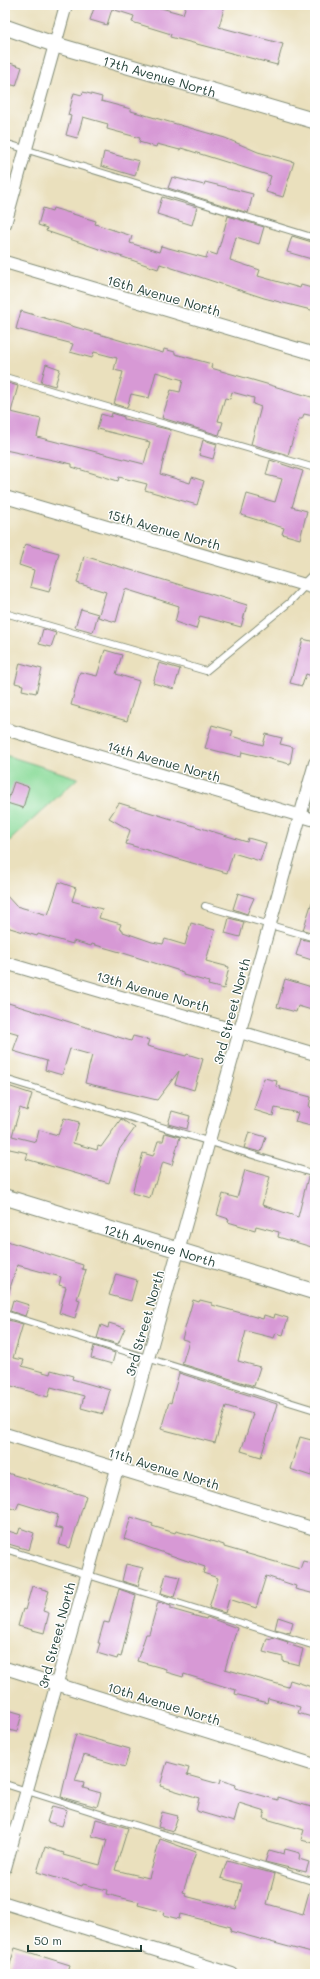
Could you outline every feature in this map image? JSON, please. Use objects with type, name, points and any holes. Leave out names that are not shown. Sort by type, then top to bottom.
[{"type":"street","points":[[5,224],[66,5]]},
{"type":"street","name":"17th Avenue North","points":[[5,27],[56,45],[315,121]]},
{"type":"street","name":"16th Avenue North","points":[[5,262],[315,354]]},
{"type":"street","name":"15th Avenue North","points":[[5,497],[311,586]]},
{"type":"street","points":[[311,586],[315,576]]},
{"type":"street","name":"14th Avenue North","points":[[5,729],[315,820]]},
{"type":"street","name":"3rd Street North","points":[[5,1868],[210,1142],[269,924],[315,763]]},
{"type":"street","name":"13th Avenue North","points":[[5,963],[315,1054]]},
{"type":"street","name":"12th Avenue North","points":[[5,1197],[315,1292]]},
{"type":"street","name":"11th Avenue North","points":[[5,1434],[315,1529]]},
{"type":"street","name":"10th Avenue North","points":[[5,1668],[315,1765]]},
{"type":"street","points":[[5,1903],[232,1974]]},
{"type":"lane","points":[[5,143],[315,238]]},
{"type":"lane","points":[[5,377],[315,468]]},
{"type":"lane","points":[[5,613],[206,672],[311,586]]},
{"type":"lane","points":[[205,906],[315,938]]},
{"type":"lane","points":[[5,1079],[315,1174]]},
{"type":"lane","points":[[5,1314],[315,1410]]},
{"type":"lane","points":[[5,1549],[315,1646]]},
{"type":"lane","points":[[5,1784],[315,1882]]},
{"type":"green space","points":[[5,755],[78,778],[5,845]]},
{"type":"building","points":[[95,5],[150,5],[183,14],[186,5],[225,5],[219,27],[283,44],[277,65],[170,37],[171,34],[132,22],[134,16],[112,9],[107,25],[90,20]]},
{"type":"building","points":[[7,62],[22,67],[16,86],[5,83]]},
{"type":"building","points":[[83,92],[102,97],[101,101],[131,109],[131,111],[225,138],[258,152],[294,162],[283,197],[266,192],[271,176],[181,148],[180,150],[157,144],[156,147],[139,142],[140,138],[107,129],[108,124],[83,117],[77,138],[66,135],[71,116],[68,115],[74,93],[82,95]]},
{"type":"building","points":[[104,152],[139,161],[135,176],[101,166]]},
{"type":"building","points":[[172,177],[204,185],[205,182],[253,194],[248,213],[168,188]]},
{"type":"building","points":[[162,197],[197,207],[192,225],[157,214]]},
{"type":"building","points":[[43,208],[52,211],[53,208],[96,221],[95,224],[132,236],[130,243],[159,252],[161,246],[206,258],[208,252],[217,255],[228,216],[264,227],[259,244],[236,237],[230,260],[260,270],[258,276],[300,288],[301,285],[315,289],[315,311],[264,298],[160,264],[158,269],[46,231],[47,228],[38,225]]},
{"type":"building","points":[[292,236],[315,243],[315,260],[287,252]]},
{"type":"building","points":[[21,311],[163,353],[164,349],[175,352],[175,354],[212,364],[211,368],[315,398],[313,416],[304,414],[302,419],[299,419],[288,455],[251,444],[261,407],[253,404],[254,398],[232,392],[230,399],[225,398],[218,421],[223,422],[219,435],[162,418],[171,390],[180,392],[183,380],[156,372],[149,398],[131,394],[127,408],[114,404],[123,372],[114,370],[117,358],[94,352],[92,358],[70,352],[73,344],[16,329]]},
{"type":"building","points":[[46,364],[60,369],[55,386],[41,382]]},
{"type":"building","points":[[5,382],[18,386],[11,412],[41,419],[37,437],[144,464],[150,442],[97,429],[101,414],[111,417],[112,413],[124,417],[124,419],[171,430],[160,474],[190,483],[192,477],[204,481],[197,505],[145,490],[147,484],[119,477],[118,481],[72,467],[72,464],[5,450]]},
{"type":"building","points":[[203,440],[217,444],[213,459],[199,455]]},
{"type":"building","points":[[270,460],[303,471],[292,507],[307,511],[300,539],[282,534],[284,528],[241,515],[247,494],[275,502],[282,479],[266,475]]},
{"type":"building","points":[[25,544],[59,553],[49,592],[30,587],[34,570],[19,565]]},
{"type":"building","points":[[84,556],[247,605],[241,627],[200,616],[196,629],[175,622],[179,606],[125,589],[116,622],[98,617],[106,592],[77,583]]},
{"type":"building","points":[[81,609],[98,614],[93,632],[75,627]]},
{"type":"building","points":[[43,629],[56,633],[51,647],[39,644]]},
{"type":"building","points":[[303,639],[315,642],[315,677],[306,674],[302,686],[290,683]]},
{"type":"building","points":[[105,650],[122,655],[116,674],[139,681],[127,721],[71,705],[80,672],[97,676]]},
{"type":"building","points":[[20,663],[42,669],[36,693],[22,690],[23,685],[15,683]]},
{"type":"building","points":[[159,663],[180,669],[174,689],[153,683]]},
{"type":"building","points":[[212,725],[233,731],[231,736],[263,745],[266,734],[282,738],[280,744],[293,747],[290,764],[242,752],[241,757],[205,748]]},
{"type":"building","points":[[14,782],[29,787],[23,808],[7,803]]},
{"type":"building","points":[[119,803],[247,842],[248,838],[266,843],[260,861],[233,853],[227,873],[126,844],[130,830],[109,818]]},
{"type":"building","points":[[59,882],[76,888],[72,901],[102,909],[99,918],[121,924],[119,929],[123,930],[123,932],[152,942],[163,944],[165,939],[185,945],[191,923],[215,930],[206,961],[229,967],[224,989],[208,985],[209,982],[183,975],[183,972],[120,952],[92,944],[91,946],[73,941],[73,944],[38,934],[37,936],[10,928],[5,923],[5,894],[16,906],[48,915]]},
{"type":"building","points":[[238,893],[254,898],[247,914],[233,909]]},
{"type":"building","points":[[312,902],[315,902],[315,933],[303,930]]},
{"type":"building","points":[[229,918],[244,922],[240,937],[225,933]]},
{"type":"building","points":[[301,939],[315,942],[315,961],[296,955]]},
{"type":"building","points":[[285,979],[315,988],[315,1011],[298,1006],[296,1012],[277,1007]]},
{"type":"building","points":[[5,1002],[131,1041],[133,1036],[149,1040],[147,1046],[186,1056],[187,1054],[203,1059],[194,1090],[175,1084],[179,1071],[157,1100],[85,1083],[92,1055],[70,1049],[62,1075],[45,1070],[47,1061],[13,1051],[19,1034],[5,1030]]},
{"type":"building","points":[[264,1078],[277,1081],[276,1086],[281,1087],[280,1089],[311,1097],[309,1107],[315,1108],[315,1127],[295,1122],[298,1113],[275,1108],[273,1116],[254,1110]]},
{"type":"building","points":[[5,1085],[32,1094],[27,1111],[20,1108],[12,1136],[36,1142],[39,1130],[58,1135],[64,1118],[79,1122],[73,1143],[97,1150],[98,1146],[101,1147],[121,1119],[135,1128],[119,1150],[109,1183],[26,1159],[28,1153],[5,1148]]},
{"type":"building","points":[[172,1111],[190,1116],[187,1129],[168,1124]]},
{"type":"building","points":[[249,1132],[266,1137],[261,1152],[244,1148]]},
{"type":"building","points":[[165,1133],[180,1137],[172,1165],[163,1162],[150,1198],[132,1193],[143,1153],[153,1156],[158,1141],[163,1141]]},
{"type":"building","points":[[245,1170],[270,1177],[262,1205],[298,1217],[308,1177],[315,1178],[315,1248],[278,1237],[279,1232],[256,1226],[255,1230],[228,1222],[229,1219],[217,1215],[223,1194],[237,1198]]},
{"type":"building","points":[[7,1241],[83,1265],[82,1269],[86,1270],[77,1299],[80,1300],[75,1318],[59,1313],[66,1287],[59,1285],[61,1277],[17,1265],[8,1295],[5,1294],[5,1249]]},
{"type":"building","points":[[116,1274],[137,1280],[131,1301],[109,1295]]},
{"type":"building","points":[[13,1300],[29,1305],[25,1316],[10,1311]]},
{"type":"building","points":[[193,1300],[212,1303],[212,1305],[263,1319],[264,1315],[274,1318],[275,1314],[288,1318],[283,1335],[276,1333],[274,1338],[246,1331],[238,1361],[260,1367],[254,1386],[182,1364],[189,1341],[182,1339]]},
{"type":"building","points":[[8,1320],[23,1324],[13,1358],[24,1360],[22,1366],[50,1374],[51,1370],[73,1376],[72,1379],[110,1390],[103,1414],[81,1408],[84,1396],[51,1387],[48,1397],[5,1384],[5,1328]]},
{"type":"building","points":[[109,1323],[125,1328],[118,1344],[97,1338],[101,1325],[108,1328]]},
{"type":"building","points":[[94,1346],[115,1353],[112,1364],[91,1358]]},
{"type":"building","points":[[179,1373],[277,1404],[261,1457],[241,1451],[253,1414],[226,1406],[215,1443],[161,1429],[169,1402],[171,1403]]},
{"type":"building","points":[[300,1437],[315,1441],[315,1463],[311,1476],[290,1469]]},
{"type":"building","points":[[7,1473],[86,1496],[70,1548],[59,1545],[63,1529],[55,1527],[58,1515],[19,1503],[16,1510],[5,1506],[5,1480]]},
{"type":"building","points":[[131,1517],[153,1524],[152,1526],[175,1533],[176,1531],[195,1536],[224,1545],[224,1547],[300,1569],[303,1561],[315,1564],[315,1594],[295,1589],[296,1586],[266,1576],[256,1608],[229,1599],[225,1613],[209,1608],[218,1578],[203,1573],[205,1567],[124,1539]]},
{"type":"building","points":[[20,1528],[34,1533],[29,1550],[5,1543],[5,1530],[18,1534]]},
{"type":"building","points":[[126,1564],[143,1568],[138,1586],[122,1581]]},
{"type":"building","points":[[166,1574],[180,1577],[174,1597],[161,1593]]},
{"type":"building","points":[[32,1586],[49,1591],[43,1611],[49,1613],[44,1633],[18,1626],[23,1609],[25,1610]]},
{"type":"building","points":[[119,1589],[136,1595],[121,1657],[118,1656],[117,1659],[97,1653],[100,1643],[98,1643],[104,1622],[109,1623]]},
{"type":"building","points":[[158,1602],[171,1606],[171,1609],[206,1619],[207,1617],[237,1628],[225,1669],[288,1687],[290,1680],[315,1688],[315,1718],[298,1713],[300,1707],[268,1698],[267,1703],[235,1694],[236,1690],[184,1674],[183,1677],[166,1672],[166,1669],[137,1661],[146,1634],[149,1634]]},
{"type":"building","points":[[278,1617],[293,1622],[290,1633],[275,1629]]},
{"type":"building","points":[[272,1637],[303,1649],[299,1665],[283,1661],[283,1657],[263,1652],[267,1638],[272,1639]]},
{"type":"building","points":[[5,1709],[22,1714],[17,1732],[5,1729]]},
{"type":"building","points":[[76,1734],[130,1749],[125,1767],[84,1755],[75,1781],[84,1783],[83,1788],[101,1793],[97,1807],[61,1797],[69,1758]]},
{"type":"building","points":[[167,1762],[189,1768],[187,1775],[219,1784],[220,1780],[236,1785],[235,1788],[278,1800],[278,1797],[311,1807],[312,1803],[315,1803],[315,1836],[313,1843],[301,1840],[304,1830],[263,1818],[265,1811],[239,1803],[234,1822],[196,1811],[199,1798],[160,1786]]},
{"type":"building","points":[[52,1806],[67,1810],[62,1826],[47,1822]]},
{"type":"building","points":[[162,1812],[178,1816],[173,1831],[158,1827]]},
{"type":"building","points":[[96,1819],[128,1828],[115,1870],[149,1878],[160,1839],[196,1852],[183,1892],[186,1893],[185,1896],[236,1909],[242,1884],[221,1878],[227,1861],[275,1874],[267,1904],[303,1914],[311,1885],[315,1886],[315,1954],[230,1931],[231,1927],[180,1914],[179,1919],[163,1915],[164,1912],[138,1905],[139,1902],[106,1894],[107,1890],[83,1884],[82,1886],[37,1872],[45,1847],[64,1853],[63,1855],[100,1865],[107,1840],[92,1836]]},
{"type":"building","points":[[285,1849],[300,1853],[299,1859],[309,1862],[306,1872],[265,1862],[269,1850],[284,1854]]},
{"type":"building","points":[[15,1948],[70,1965],[67,1974],[7,1974]]}]
